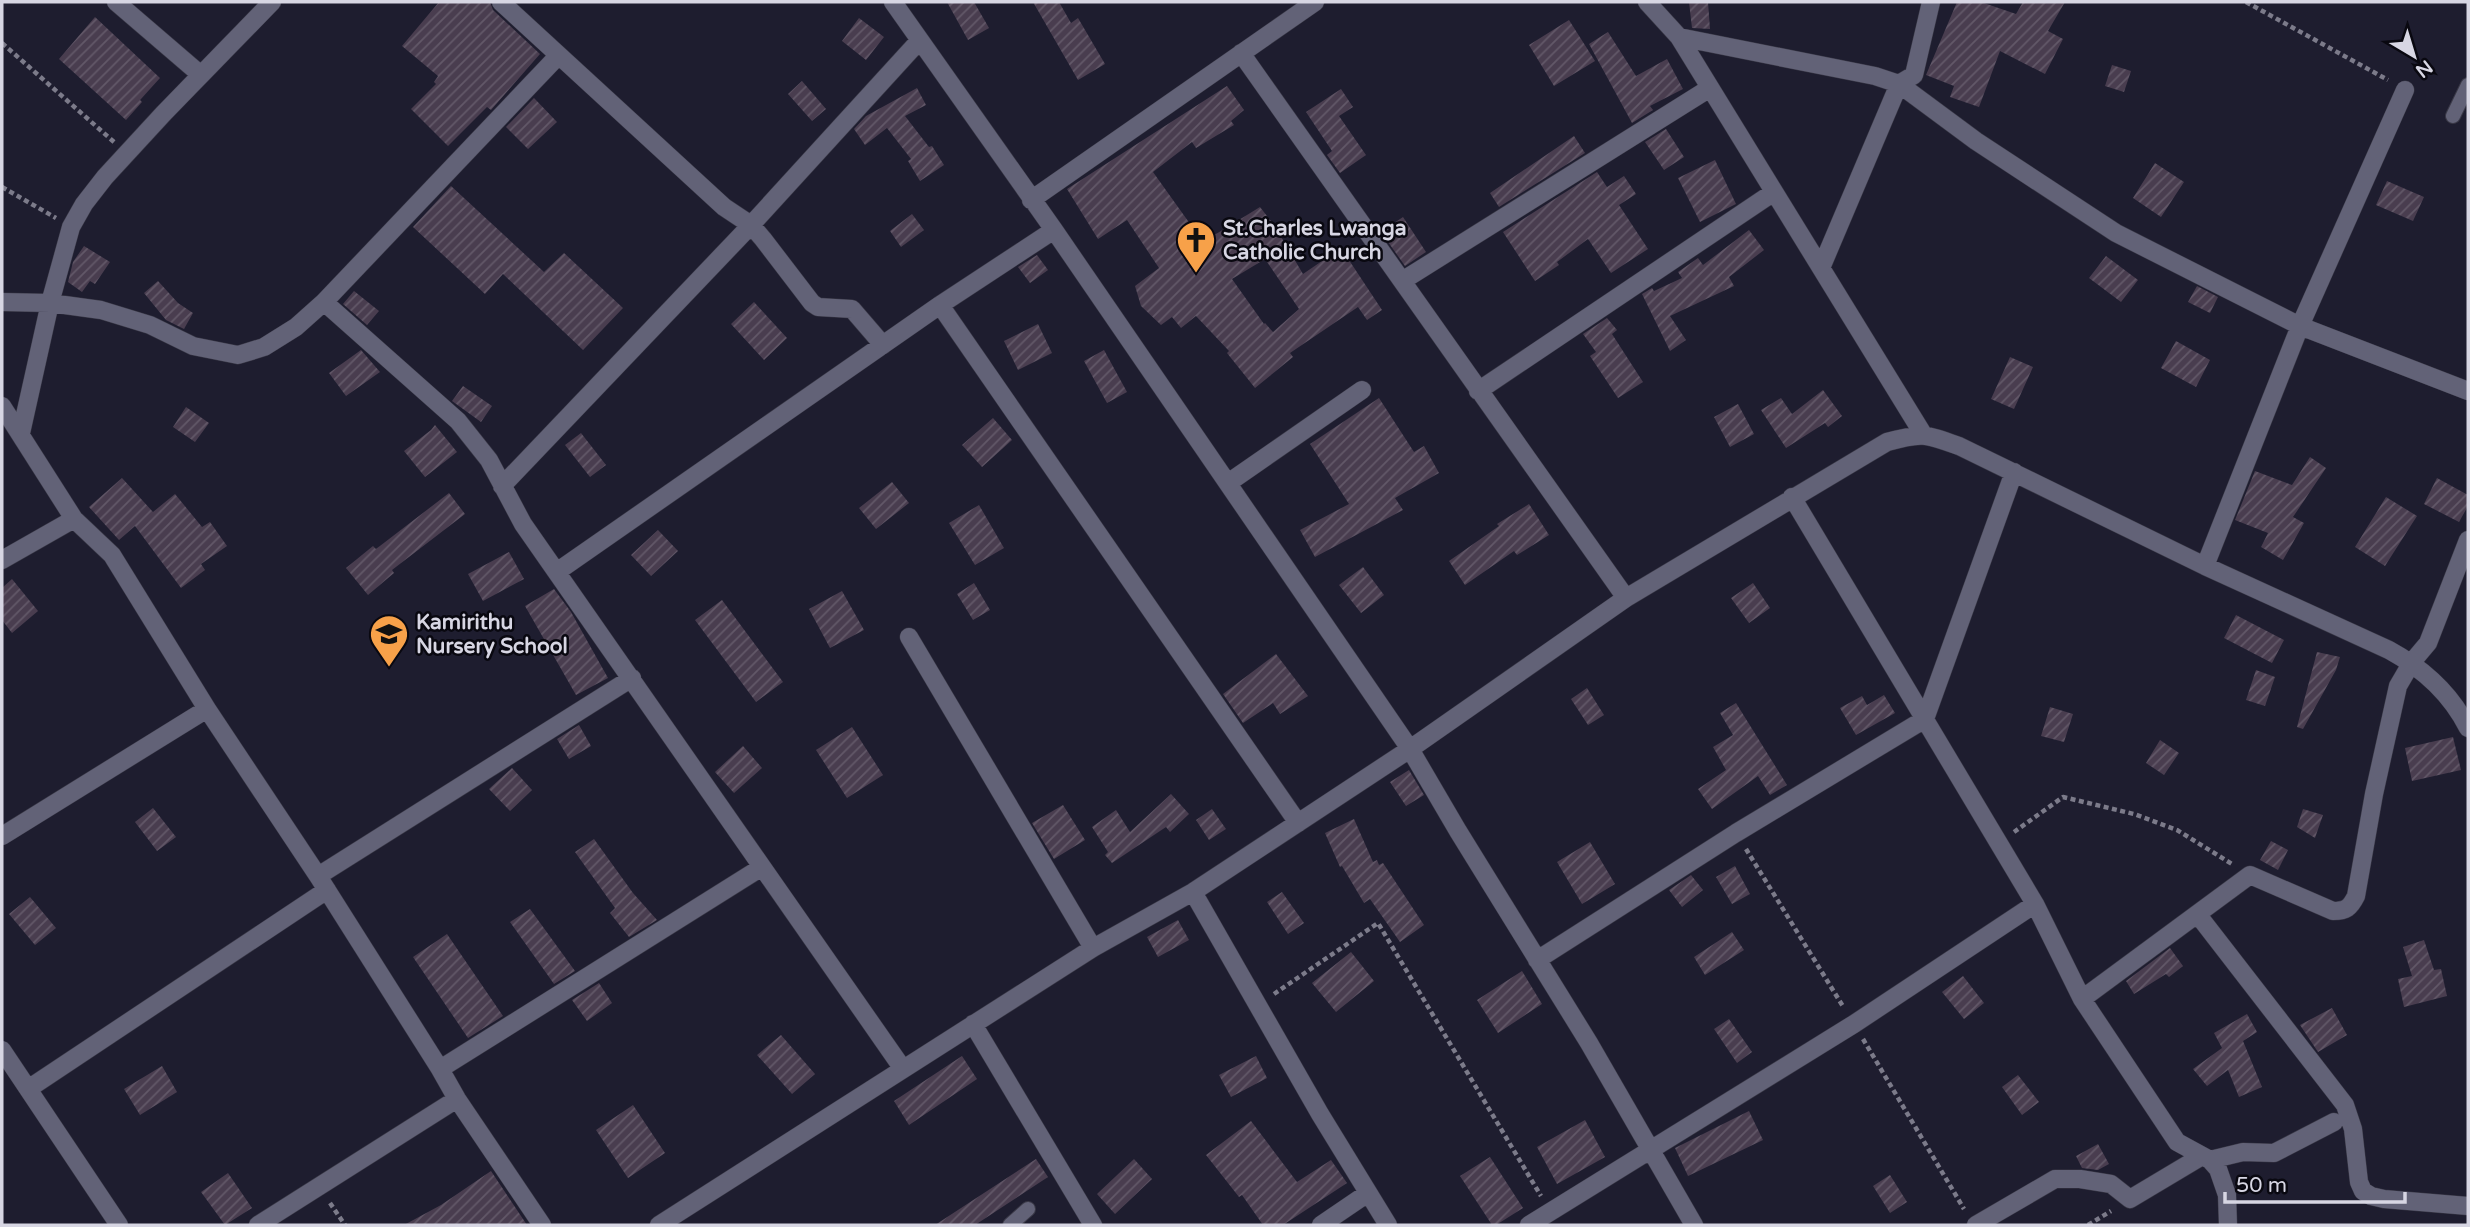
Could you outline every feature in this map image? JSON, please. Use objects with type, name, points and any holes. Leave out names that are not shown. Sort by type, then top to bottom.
[{"type":"street","points":[[116,2],[201,75]]},
{"type":"street","points":[[21,433],[50,303],[71,227],[84,204],[126,153],[271,2]]},
{"type":"street","points":[[500,2],[724,207],[751,225],[812,303],[818,307],[852,309],[883,345]]},
{"type":"street","points":[[893,2],[1054,230],[1410,749],[1589,1044],[1694,1225]]},
{"type":"street","points":[[1031,200],[1315,2]]},
{"type":"street","points":[[1647,2],[1679,37],[1923,434]]},
{"type":"street","points":[[1821,268],[1899,84],[1914,75],[1931,2]]},
{"type":"street","points":[[1679,37],[1861,73],[1899,84],[1976,141],[2116,233],[2300,326],[2468,391]]},
{"type":"street","points":[[502,485],[751,225],[919,41]]},
{"type":"street","points":[[1241,53],[1626,598]]},
{"type":"street","points":[[2,302],[50,303],[101,310],[150,325],[193,346],[238,355],[264,347],[296,327],[324,302],[558,56]]},
{"type":"street","points":[[1402,281],[1710,88]]},
{"type":"street","points":[[2206,566],[2300,326],[2405,90]]},
{"type":"street","points":[[1478,391],[1774,192]]},
{"type":"street","points":[[558,571],[940,305],[1054,230]]},
{"type":"street","points":[[324,302],[458,421],[489,460],[523,524],[904,1069]]},
{"type":"street","points":[[940,305],[1298,823]]},
{"type":"street","points":[[1228,484],[1362,390]]},
{"type":"street","points":[[2,406],[74,519],[112,555],[207,709],[323,883],[457,1099],[542,1225]]},
{"type":"street","points":[[659,1225],[1093,948],[1192,892],[1410,749],[1626,598],[1887,442],[1923,434],[1959,446],[2412,662],[2446,695],[2461,713],[2468,727]]},
{"type":"street","points":[[1537,960],[1736,833],[1925,719],[2014,472]]},
{"type":"street","points":[[1792,498],[2035,904],[2081,999],[2177,1142],[2206,1158],[2218,1169],[2227,1195],[2228,1225]]},
{"type":"street","points":[[2,560],[74,519]]},
{"type":"street","points":[[2081,999],[2250,875],[2333,911],[2344,911],[2351,907],[2356,896],[2374,794],[2399,686],[2412,662],[2428,643],[2468,540]]},
{"type":"street","points":[[909,637],[1093,948]]},
{"type":"street","points":[[28,1089],[323,883],[632,678]]},
{"type":"street","points":[[2,836],[207,709]]},
{"type":"street","points":[[440,1069],[762,867]]},
{"type":"street","points":[[1192,892],[1320,1114],[1388,1225]]},
{"type":"street","points":[[1529,1225],[1854,1024],[2035,904]]},
{"type":"street","points":[[2198,915],[2345,1105],[2353,1129],[2359,1182],[2363,1191],[2384,1199],[2468,1206]]},
{"type":"street","points":[[973,1024],[1093,1225]]},
{"type":"street","points":[[2,1050],[119,1225]]},
{"type":"street","points":[[257,1225],[457,1099]]},
{"type":"street","points":[[1976,1225],[2055,1179],[2080,1179],[2111,1184],[2130,1199],[2206,1158],[2243,1152],[2274,1153],[2334,1122]]},
{"type":"street","points":[[1321,1225],[1368,1193]]},
{"type":"lane","points":[[2453,116],[2468,85]]},
{"type":"lane","points":[[1010,1225],[1028,1209]]},
{"type":"path","points":[[2245,2],[2405,90]]},
{"type":"path","points":[[2,43],[126,153]]},
{"type":"path","points":[[2,187],[71,227]]},
{"type":"path","points":[[1999,842],[2063,797],[2134,814],[2178,831],[2250,875]]},
{"type":"path","points":[[1258,1005],[1378,923],[1550,1211]]},
{"type":"path","points":[[319,1186],[345,1225]]},
{"type":"path","points":[[2088,1225],[2130,1199]]},
{"type":"building","points":[[439,2],[490,2],[493,10],[540,54],[491,110],[487,107],[448,146],[411,109],[436,84],[434,82],[438,76],[402,46]]},
{"type":"building","points":[[947,2],[974,2],[989,28],[968,40]]},
{"type":"building","points":[[1033,2],[1059,2],[1071,23],[1078,18],[1105,64],[1078,80]]},
{"type":"building","points":[[1689,2],[1708,2],[1710,29],[1692,28]]},
{"type":"building","points":[[1957,2],[1981,2],[2016,14],[2023,2],[2065,2],[2048,31],[2063,39],[2045,74],[2000,51],[1979,107],[1950,97],[1954,86],[1926,75]]},
{"type":"building","points":[[95,17],[160,78],[126,120],[59,59]]},
{"type":"building","points":[[859,18],[884,37],[866,60],[842,41]]},
{"type":"building","points":[[1569,20],[1595,61],[1554,86],[1529,45]]},
{"type":"building","points":[[1608,32],[1636,76],[1667,59],[1683,89],[1650,106],[1653,110],[1632,123],[1589,44]]},
{"type":"building","points":[[2112,65],[2131,71],[2124,92],[2105,86]]},
{"type":"building","points":[[802,81],[826,109],[812,121],[788,94]]},
{"type":"building","points":[[1227,86],[1244,110],[1231,121],[1234,125],[1196,148],[1192,142],[1153,172],[1203,242],[1260,207],[1303,274],[1341,248],[1382,310],[1367,320],[1358,307],[1290,353],[1293,357],[1255,388],[1227,353],[1229,351],[1196,316],[1181,328],[1172,317],[1161,325],[1141,306],[1135,286],[1159,268],[1127,220],[1098,239],[1067,189]],"holes":[[[1265,259],[1299,309],[1273,332],[1264,324],[1232,279]]]},
{"type":"building","points":[[917,88],[926,105],[905,116],[929,147],[932,146],[944,165],[920,181],[908,161],[911,159],[887,128],[865,145],[854,129],[866,116]]},
{"type":"building","points":[[1341,89],[1353,107],[1339,116],[1366,155],[1340,173],[1327,155],[1332,151],[1306,112]]},
{"type":"building","points":[[534,98],[557,122],[528,149],[506,127]]},
{"type":"building","points":[[1666,129],[1684,157],[1664,170],[1645,142]]},
{"type":"building","points":[[1574,136],[1585,153],[1499,207],[1490,193]]},
{"type":"building","points":[[1715,160],[1736,204],[1700,222],[1678,178]]},
{"type":"building","points":[[2155,163],[2184,182],[2161,217],[2133,198]]},
{"type":"building","points":[[1597,172],[1607,187],[1624,176],[1636,194],[1619,205],[1648,249],[1611,273],[1588,239],[1557,262],[1559,265],[1535,281],[1503,232]]},
{"type":"building","points":[[2387,181],[2424,197],[2413,221],[2376,205]]},
{"type":"building","points":[[451,186],[544,272],[564,253],[623,308],[583,350],[503,274],[485,294],[413,227]]},
{"type":"building","points":[[912,214],[924,230],[901,247],[890,231]]},
{"type":"building","points":[[1403,217],[1426,252],[1405,266],[1381,232]]},
{"type":"building","points":[[1749,230],[1764,250],[1729,277],[1734,286],[1670,316],[1686,340],[1670,351],[1642,294],[1682,278],[1678,272],[1698,258],[1703,265]]},
{"type":"building","points":[[84,246],[110,262],[95,284],[90,281],[82,292],[68,282],[73,262]]},
{"type":"building","points":[[1037,255],[1048,270],[1030,283],[1018,267]]},
{"type":"building","points":[[2106,256],[2138,280],[2121,302],[2089,278]]},
{"type":"building","points":[[158,281],[178,303],[193,313],[184,329],[166,320],[144,293]]},
{"type":"building","points":[[2197,286],[2218,297],[2210,313],[2188,302]]},
{"type":"building","points":[[354,291],[379,311],[367,325],[343,304]]},
{"type":"building","points":[[754,302],[787,338],[764,360],[731,324]]},
{"type":"building","points":[[1607,318],[1617,330],[1612,334],[1643,382],[1618,398],[1590,356],[1596,352],[1583,334]]},
{"type":"building","points":[[1038,324],[1052,353],[1018,370],[1004,341]]},
{"type":"building","points":[[2176,341],[2210,360],[2196,387],[2161,368]]},
{"type":"building","points":[[361,350],[380,372],[346,396],[329,373]]},
{"type":"building","points":[[1104,350],[1127,392],[1107,403],[1084,361]]},
{"type":"building","points":[[2010,357],[2033,367],[2014,409],[1991,399]]},
{"type":"building","points":[[463,386],[492,406],[481,422],[452,401]]},
{"type":"building","points":[[1823,390],[1842,416],[1828,427],[1825,423],[1786,448],[1761,410],[1781,398],[1792,414]]},
{"type":"building","points":[[1379,398],[1414,452],[1424,446],[1439,473],[1395,498],[1403,510],[1315,557],[1300,530],[1349,504],[1310,444]]},
{"type":"building","points":[[1738,404],[1754,434],[1730,447],[1714,417]]},
{"type":"building","points":[[186,407],[209,423],[195,442],[173,427]]},
{"type":"building","points":[[993,418],[1012,440],[982,467],[962,445]]},
{"type":"building","points":[[435,425],[457,452],[425,477],[404,451]]},
{"type":"building","points":[[581,433],[606,465],[590,477],[565,445]]},
{"type":"building","points":[[2310,457],[2326,468],[2293,517],[2304,523],[2283,560],[2261,547],[2268,533],[2235,520],[2255,471],[2292,485]]},
{"type":"building","points":[[122,478],[153,512],[175,494],[202,527],[210,522],[227,546],[201,564],[205,570],[181,588],[135,526],[119,540],[89,507]]},
{"type":"building","points":[[2437,478],[2468,495],[2468,506],[2459,522],[2424,504]]},
{"type":"building","points":[[892,482],[909,503],[876,529],[859,508]]},
{"type":"building","points":[[449,493],[465,514],[392,570],[394,573],[368,595],[346,568],[373,546],[376,549]]},
{"type":"building","points":[[2386,497],[2417,516],[2385,566],[2355,547]]},
{"type":"building","points":[[1529,504],[1549,535],[1517,555],[1514,551],[1465,585],[1449,561],[1499,526],[1497,524]]},
{"type":"building","points":[[979,505],[1004,548],[975,565],[949,523]]},
{"type":"building","points":[[658,530],[678,551],[651,576],[631,555]]},
{"type":"building","points":[[509,552],[524,579],[483,601],[468,574]]},
{"type":"building","points":[[1363,567],[1384,595],[1361,613],[1339,585]]},
{"type":"building","points":[[12,579],[38,611],[12,633],[2,620],[2,588]]},
{"type":"building","points":[[974,583],[990,610],[973,620],[957,594]]},
{"type":"building","points":[[1753,583],[1770,608],[1749,623],[1731,598]]},
{"type":"building","points":[[554,589],[571,612],[608,678],[576,695],[525,606]]},
{"type":"building","points":[[842,591],[864,630],[830,648],[809,609]]},
{"type":"building","points":[[722,600],[783,682],[756,702],[695,620]]},
{"type":"building","points":[[2236,615],[2284,640],[2272,663],[2224,638]]},
{"type":"building","points":[[2317,652],[2340,657],[2336,670],[2303,729],[2297,727]]},
{"type":"building","points":[[1276,654],[1308,696],[1280,714],[1273,703],[1243,723],[1223,694]]},
{"type":"building","points":[[2256,670],[2275,677],[2265,706],[2246,700]]},
{"type":"building","points":[[1587,688],[1604,715],[1588,725],[1571,699]]},
{"type":"building","points":[[1884,695],[1895,713],[1856,735],[1840,708],[1862,696],[1867,705]]},
{"type":"building","points":[[1736,703],[1787,785],[1770,795],[1758,776],[1712,809],[1698,789],[1726,770],[1713,747],[1733,735],[1720,713]]},
{"type":"building","points":[[2050,707],[2073,714],[2064,742],[2041,736]]},
{"type":"building","points":[[579,725],[591,746],[569,759],[557,739]]},
{"type":"building","points":[[852,727],[883,775],[847,798],[816,750]]},
{"type":"building","points":[[2453,737],[2461,770],[2412,781],[2405,748]]},
{"type":"building","points":[[2160,740],[2179,753],[2164,775],[2146,763]]},
{"type":"building","points":[[743,746],[762,768],[734,793],[715,772]]},
{"type":"building","points":[[512,768],[532,790],[510,811],[489,789]]},
{"type":"building","points":[[1409,770],[1424,795],[1406,806],[1390,782]]},
{"type":"building","points":[[1171,794],[1189,814],[1170,832],[1166,827],[1112,863],[1105,855],[1108,852],[1092,827],[1116,810],[1130,832]]},
{"type":"building","points":[[1063,805],[1085,840],[1054,859],[1032,823]]},
{"type":"building","points":[[153,808],[176,837],[157,851],[135,822]]},
{"type":"building","points":[[1212,809],[1226,829],[1209,840],[1196,820]]},
{"type":"building","points":[[2303,809],[2323,815],[2315,838],[2297,827]]},
{"type":"building","points":[[1354,819],[1373,862],[1377,860],[1379,865],[1383,863],[1424,925],[1400,942],[1370,899],[1364,903],[1342,866],[1340,867],[1325,833]]},
{"type":"building","points":[[594,839],[633,893],[657,920],[629,937],[610,913],[615,908],[575,852]]},
{"type":"building","points":[[2271,841],[2288,850],[2278,870],[2260,860]]},
{"type":"building","points":[[1590,842],[1615,884],[1582,904],[1557,862]]},
{"type":"building","points":[[1735,866],[1750,894],[1732,904],[1716,877]]},
{"type":"building","points":[[1691,875],[1703,890],[1682,907],[1669,890]]},
{"type":"building","points":[[1282,892],[1304,923],[1288,934],[1267,902]]},
{"type":"building","points":[[30,897],[56,928],[35,945],[9,914]]},
{"type":"building","points":[[530,909],[575,971],[554,984],[510,922]]},
{"type":"building","points":[[1178,920],[1189,940],[1158,957],[1147,937]]},
{"type":"building","points":[[1732,932],[1744,950],[1705,975],[1694,957]]},
{"type":"building","points":[[447,934],[503,1016],[468,1038],[413,957]]},
{"type":"building","points":[[2424,940],[2434,970],[2441,969],[2447,996],[2404,1007],[2398,979],[2412,976],[2403,947]]},
{"type":"building","points":[[2170,948],[2183,966],[2169,977],[2166,974],[2134,994],[2126,981]]},
{"type":"building","points":[[1351,952],[1374,981],[1336,1012],[1312,983]]},
{"type":"building","points":[[1522,971],[1542,1004],[1498,1033],[1477,1000]]},
{"type":"building","points":[[1963,976],[1984,1003],[1964,1019],[1942,992]]},
{"type":"building","points":[[599,983],[612,1003],[587,1021],[572,1000]]},
{"type":"building","points":[[2332,1008],[2347,1035],[2318,1052],[2300,1025]]},
{"type":"building","points":[[2247,1014],[2257,1032],[2243,1041],[2262,1087],[2239,1097],[2228,1070],[2207,1086],[2193,1069],[2222,1048],[2214,1033]]},
{"type":"building","points":[[1729,1019],[1752,1052],[1737,1063],[1714,1029]]},
{"type":"building","points":[[781,1035],[815,1074],[792,1094],[757,1055]]},
{"type":"building","points":[[962,1056],[977,1079],[909,1125],[894,1101]]},
{"type":"building","points":[[1256,1056],[1267,1078],[1231,1097],[1219,1075]]},
{"type":"building","points":[[162,1066],[177,1092],[140,1115],[124,1089]]},
{"type":"building","points":[[2018,1075],[2039,1102],[2022,1115],[2002,1087]]},
{"type":"building","points":[[633,1105],[665,1153],[628,1178],[596,1130]]},
{"type":"building","points":[[1749,1111],[1763,1140],[1688,1176],[1675,1148]]},
{"type":"building","points":[[1585,1120],[1605,1157],[1557,1184],[1537,1147]]},
{"type":"building","points":[[1251,1121],[1297,1182],[1331,1160],[1347,1183],[1283,1225],[1263,1225],[1242,1195],[1239,1197],[1206,1155]]},
{"type":"building","points":[[2098,1144],[2109,1164],[2098,1170],[2082,1168],[2076,1156]]},
{"type":"building","points":[[1490,1157],[1523,1208],[1496,1225],[1492,1225],[1460,1176]]},
{"type":"building","points":[[1036,1159],[1048,1177],[975,1225],[935,1225]]},
{"type":"building","points":[[1134,1159],[1152,1179],[1115,1214],[1097,1194]]},
{"type":"building","points":[[491,1171],[527,1225],[404,1225],[441,1205]]},
{"type":"building","points":[[228,1173],[252,1208],[225,1225],[201,1192]]},
{"type":"building","points":[[1890,1175],[1907,1202],[1890,1213],[1873,1186]]},
{"type":"place","name":"St.Charles Lwanga Catholic Church","points":[[1196,274]]},
{"type":"place","name":"Kamirithu Nursery School","points":[[389,668]]}]
